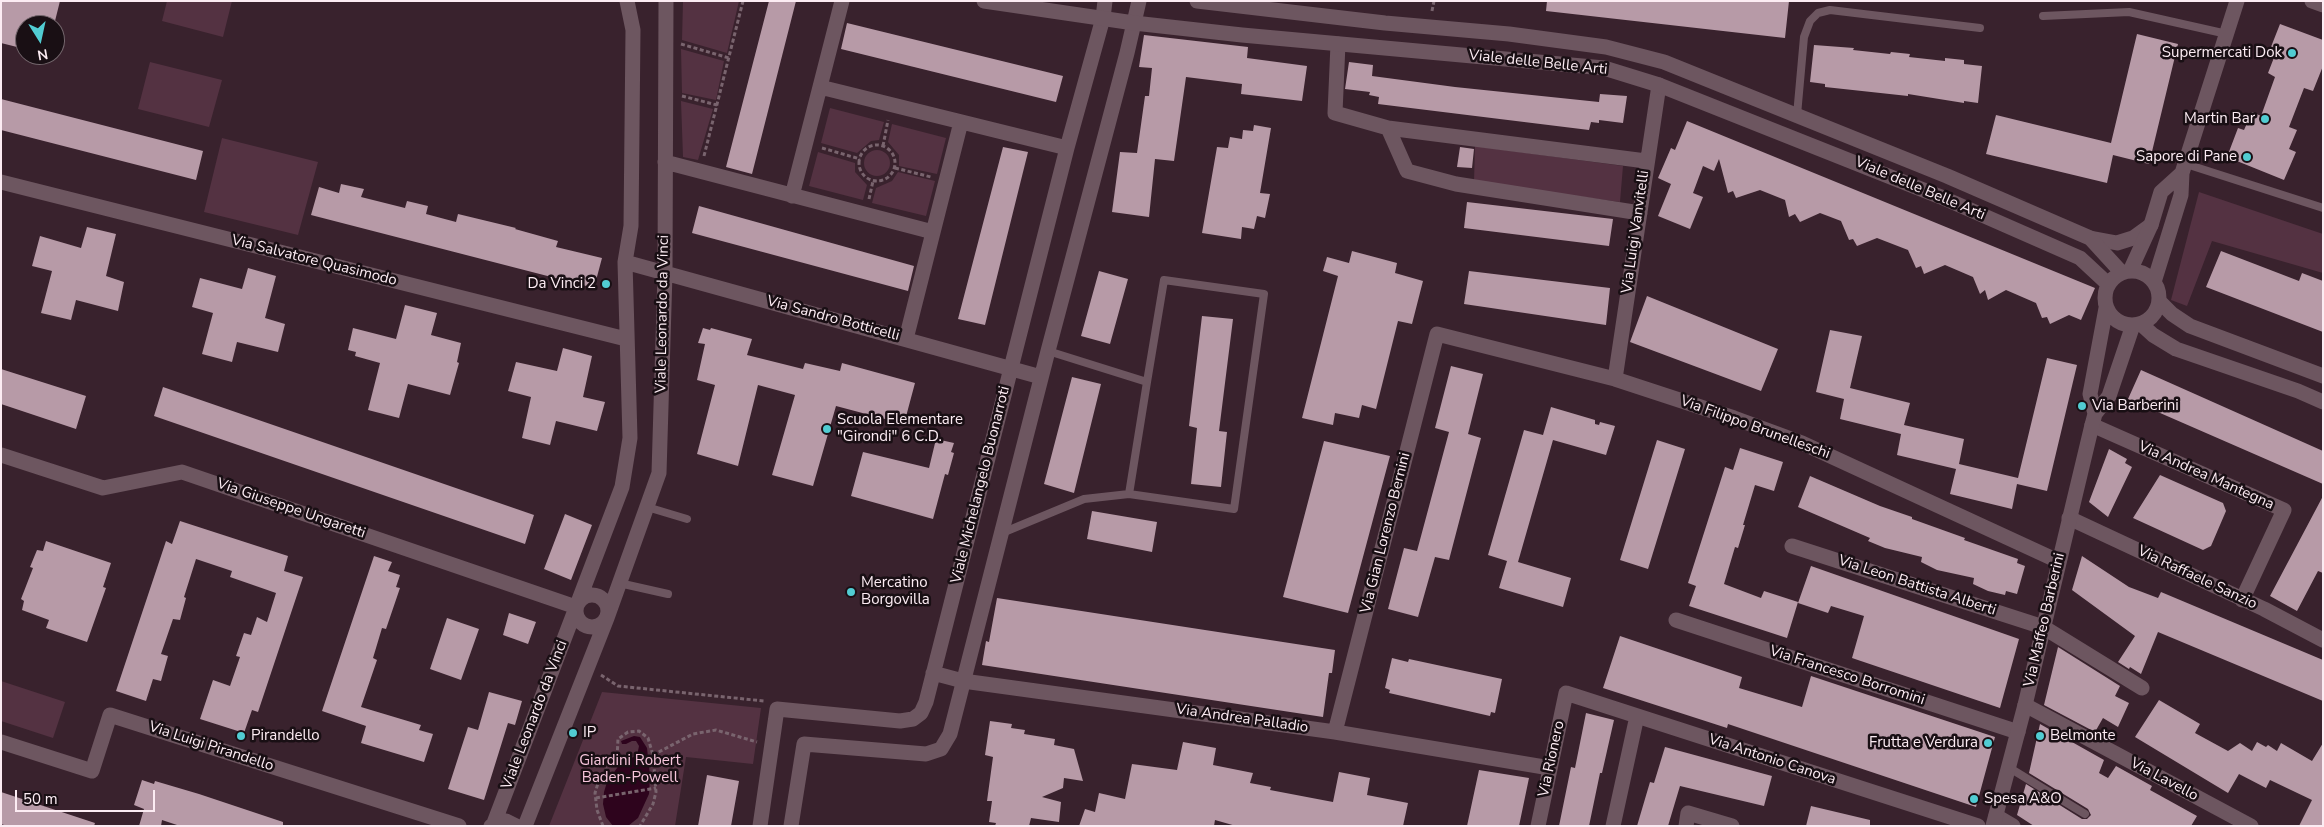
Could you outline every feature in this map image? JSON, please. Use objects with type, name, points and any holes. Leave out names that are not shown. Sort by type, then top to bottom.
[{"type":"street","name":"Viale Leonardo da Vinci","points":[[493,825],[622,488],[630,438],[625,262],[632,226],[633,30],[627,1]]},
{"type":"street","name":"Viale Leonardo da Vinci","points":[[525,826],[606,618],[659,473],[665,273],[666,1]]},
{"type":"street","points":[[792,196],[842,1]]},
{"type":"street","name":"Viale delle Belle Arti","points":[[984,1],[1134,23],[1604,68],[1659,85],[1896,179],[2080,258],[2108,284]]},
{"type":"street","name":"Viale Michelangelo Buonarroti","points":[[777,709],[900,721],[913,719],[920,713],[926,702],[1010,368],[1103,18],[1105,1]]},
{"type":"street","name":"Viale Michelangelo Buonarroti","points":[[790,826],[804,744],[904,754],[926,754],[941,749],[950,734],[1139,1]]},
{"type":"street","name":"Viale delle Belle Arti","points":[[1197,1],[1385,23],[1509,34],[1606,47],[1664,62],[2013,203],[2090,238],[2126,272]]},
{"type":"street","points":[[2154,282],[2181,195],[2184,168],[2237,1]]},
{"type":"street","points":[[2312,1],[2323,5]]},
{"type":"street","points":[[1338,44],[1335,112],[1388,128],[1646,162]]},
{"type":"street","name":"Via Luigi Vanvitelli","points":[[1615,379],[1659,85]]},
{"type":"street","points":[[820,87],[1067,148]]},
{"type":"street","points":[[906,340],[961,122]]},
{"type":"street","points":[[1388,128],[1407,171],[1456,184],[1640,213]]},
{"type":"street","points":[[665,162],[933,232]]},
{"type":"street","points":[[2184,168],[2161,192],[2151,224],[2126,272],[2108,284],[2105,293],[2106,308],[2112,318],[2124,325],[2137,325],[2176,349],[2298,391],[2323,402]]},
{"type":"street","name":"Via Salvatore Quasimodo","points":[[1,182],[626,340]]},
{"type":"street","points":[[2090,238],[2117,243],[2133,238],[2151,224]]},
{"type":"street","name":"Via Sandro Botticelli","points":[[625,262],[1041,377]]},
{"type":"street","points":[[2126,272],[2144,274],[2154,282],[2158,292],[2159,301],[2155,312],[2137,325]]},
{"type":"street","points":[[2159,301],[2172,314],[2190,326],[2323,376]]},
{"type":"street","name":"Via Maffeo Barberini","points":[[2094,420],[2090,394],[2106,308]]},
{"type":"street","name":"Via Maffeo Barberini","points":[[1994,821],[2025,705],[2058,561],[2094,420],[2109,396],[2137,325]]},
{"type":"street","name":"Via Filippo Brunelleschi","points":[[1437,334],[1615,379],[1734,418],[1802,443],[2058,561]]},
{"type":"street","name":"Via Gian Lorenzo Bernini","points":[[1335,732],[1437,334]]},
{"type":"street","name":"Via Andrea Mantegna","points":[[2094,420],[2284,510],[2242,600]]},
{"type":"street","name":"Via Giuseppe Ungaretti","points":[[1,455],[103,488],[182,472],[576,607]]},
{"type":"street","name":"Via Raffaele Sanzio","points":[[2069,518],[2323,640]]},
{"type":"street","name":"Via Leon Battista Alberti","points":[[1792,546],[2043,627],[2142,688]]},
{"type":"street","points":[[596,595],[607,604],[606,618],[600,625],[592,627],[584,625],[577,617],[576,607],[582,598],[596,595]]},
{"type":"street","name":"Via Francesco Borromini","points":[[1676,620],[2018,732]]},
{"type":"street","name":"Via Andrea Palladio","points":[[933,673],[963,681],[1335,732],[1550,768]]},
{"type":"street","name":"Via Antonio Canova","points":[[1566,693],[1978,826]]},
{"type":"street","name":"Via Rionero","points":[[1538,826],[1566,693]]},
{"type":"street","name":"Via Lavello","points":[[2025,705],[2251,826]]},
{"type":"street","points":[[760,826],[777,709]]},
{"type":"street","name":"Via Luigi Pirandello","points":[[1,742],[92,771],[110,714],[459,826]]},
{"type":"street","points":[[1613,826],[1637,716]]},
{"type":"street","points":[[1686,826],[1688,813],[1732,826]]},
{"type":"street","name":"Viale Leonardo da Vinci","points":[[493,825],[506,821],[516,826]]},
{"type":"street","points":[[1994,821],[2013,826]]},
{"type":"lane","points":[[1796,115],[1804,37],[1810,21],[1818,13],[1830,10],[1980,28]]},
{"type":"lane","points":[[2042,16],[2129,12],[2227,34]]},
{"type":"lane","points":[[2184,168],[2323,208]]},
{"type":"lane","points":[[1002,533],[1084,499],[1129,494],[1234,509],[1264,294],[1164,280],[1129,494]]},
{"type":"lane","points":[[1048,351],[1148,382]]},
{"type":"lane","points":[[647,507],[687,519]]},
{"type":"lane","points":[[619,583],[668,594]]},
{"type":"lane","points":[[2008,767],[2085,814]]},
{"type":"path","points":[[700,172],[743,1]]},
{"type":"path","points":[[665,39],[729,58]]},
{"type":"path","points":[[665,92],[717,105]]},
{"type":"path","points":[[883,146],[891,105]]},
{"type":"path","points":[[805,144],[860,159]]},
{"type":"path","points":[[883,146],[892,153],[895,160],[895,168],[885,180],[873,181],[862,172],[860,159],[868,147],[883,146]]},
{"type":"path","points":[[895,168],[946,180]]},
{"type":"path","points":[[586,666],[618,686],[764,701],[777,709]]},
{"type":"path","points":[[653,755],[693,734],[716,730],[771,747]]},
{"type":"path","points":[[603,826],[597,810],[595,793],[603,773],[617,759],[618,739],[628,732],[639,731],[648,738],[653,755],[656,788],[653,804],[641,825]]},
{"type":"path","points":[[596,798],[656,788]]},
{"type":"green space","points":[[167,1],[232,1],[223,37],[162,21]]},
{"type":"green space","points":[[683,1],[739,1],[727,53],[682,40]]},
{"type":"green space","points":[[681,49],[724,61],[716,100],[682,93]]},
{"type":"green space","points":[[150,62],[222,80],[209,127],[138,109]]},
{"type":"green space","points":[[681,101],[713,109],[698,160],[683,157]]},
{"type":"green space","points":[[830,108],[884,122],[879,140],[871,141],[857,153],[821,143]]},
{"type":"green space","points":[[892,124],[946,138],[937,174],[899,166],[899,155],[888,142]]},
{"type":"green space","points":[[222,138],[318,162],[298,235],[204,212]]},
{"type":"green space","points":[[1475,146],[1623,166],[1620,202],[1474,182]]},
{"type":"green space","points":[[877,150],[886,154],[890,163],[886,172],[877,176],[868,172],[864,163],[868,154]]},
{"type":"green space","points":[[818,152],[855,163],[855,172],[867,185],[863,200],[809,186]]},
{"type":"green space","points":[[898,172],[935,181],[926,216],[872,203],[876,188],[892,181]]},
{"type":"green space","points":[[2199,192],[2323,234],[2323,273],[2212,241],[2187,306],[2171,300]]},
{"type":"green space","points":[[1,681],[65,702],[53,738],[1,721]]},
{"type":"green space","name":"Giardini Robert Baden-Powell","points":[[602,692],[761,708],[753,764],[686,757],[675,826],[549,826]]},
{"type":"shaded area","points":[[634,736],[640,737],[647,748],[650,776],[649,794],[638,818],[628,826],[613,826],[606,817],[603,804],[604,792],[607,782],[622,761],[637,756],[639,746],[636,741],[622,744],[621,741]]},
{"type":"building","points":[[1,1],[60,1],[56,15],[15,15],[15,46],[1,43]]},
{"type":"building","points":[[769,1],[796,1],[752,174],[726,167]]},
{"type":"building","points":[[1547,1],[1789,1],[1785,38],[1546,11]]},
{"type":"building","points":[[847,23],[1063,76],[1056,102],[841,49]]},
{"type":"building","points":[[2280,24],[2323,40],[2323,66],[2313,91],[2304,88],[2289,127],[2297,130],[2289,149],[2296,152],[2284,180],[2227,157],[2238,128],[2244,130],[2252,112],[2261,116],[2275,77],[2268,73],[2275,55],[2269,52]]},
{"type":"building","points":[[2137,34],[2178,44],[2149,164],[2113,155],[2107,183],[1986,154],[1996,115],[2111,143]]},
{"type":"building","points":[[1144,35],[1248,47],[1247,58],[1307,66],[1302,101],[1241,94],[1242,84],[1186,77],[1174,161],[1155,159],[1149,217],[1112,212],[1120,152],[1137,153],[1145,96],[1149,96],[1152,68],[1139,67]]},
{"type":"building","points":[[1814,45],[1854,48],[1853,50],[1890,54],[1891,52],[1910,54],[1909,57],[1945,61],[1945,58],[1964,60],[1964,64],[1982,66],[1978,103],[1964,101],[1964,103],[1908,94],[1908,96],[1825,87],[1825,84],[1810,82]]},
{"type":"building","points":[[1349,62],[1373,65],[1372,76],[1455,87],[1599,102],[1600,94],[1627,96],[1623,123],[1599,120],[1599,123],[1591,122],[1589,130],[1378,104],[1379,97],[1369,95],[1370,92],[1345,89]]},
{"type":"building","points":[[1,99],[203,151],[196,180],[1,130]]},
{"type":"building","points":[[1687,121],[2095,288],[2081,320],[2069,315],[2050,324],[2047,317],[2042,318],[2036,303],[2006,290],[1988,300],[1985,290],[1980,294],[1973,277],[1945,265],[1924,274],[1921,266],[1916,268],[1908,250],[1877,238],[1857,246],[1853,239],[1849,240],[1841,221],[1820,213],[1800,222],[1795,214],[1789,217],[1785,200],[1760,190],[1736,198],[1733,191],[1728,193],[1719,159],[1714,171],[1703,166],[1693,193],[1703,197],[1690,229],[1658,216],[1671,184],[1658,178],[1671,148],[1675,150]]},
{"type":"building","points":[[1254,125],[1271,128],[1260,193],[1270,194],[1265,218],[1257,216],[1254,229],[1242,227],[1241,239],[1202,233],[1217,147],[1228,148],[1230,137],[1242,139],[1243,130],[1253,131]]},
{"type":"building","points":[[1003,147],[1028,152],[985,325],[958,319]]},
{"type":"building","points":[[1460,147],[1474,149],[1472,168],[1457,167]]},
{"type":"building","points":[[341,184],[364,189],[361,197],[405,208],[407,201],[428,206],[426,214],[456,222],[458,214],[516,228],[558,241],[556,247],[602,258],[594,288],[311,215],[319,187],[339,193]]},
{"type":"building","points":[[1467,202],[1613,219],[1609,246],[1464,228]]},
{"type":"building","points":[[699,206],[914,266],[908,291],[692,233]]},
{"type":"building","points":[[87,227],[116,234],[106,276],[124,282],[118,311],[76,300],[71,320],[41,313],[52,271],[32,266],[40,236],[81,248]]},
{"type":"building","points":[[1352,251],[1397,263],[1395,273],[1423,281],[1412,324],[1398,321],[1376,409],[1362,405],[1359,418],[1335,413],[1333,425],[1302,418],[1338,276],[1323,271],[1327,257],[1349,263]]},
{"type":"building","points":[[2221,251],[2299,281],[2302,273],[2323,281],[2323,332],[2206,287]]},
{"type":"building","points":[[248,268],[276,276],[265,318],[285,324],[278,352],[237,342],[232,362],[202,354],[213,313],[192,307],[200,278],[242,289]]},
{"type":"building","points":[[1099,271],[1128,279],[1110,344],[1081,336]]},
{"type":"building","points":[[1469,271],[1610,288],[1606,325],[1464,304]]},
{"type":"building","points":[[1647,296],[1778,349],[1761,391],[1630,342]]},
{"type":"building","points":[[405,305],[437,313],[431,335],[461,343],[457,362],[459,363],[450,395],[408,384],[399,418],[368,410],[380,363],[355,356],[356,352],[348,350],[353,328],[396,339]]},
{"type":"building","points":[[1202,316],[1233,319],[1219,431],[1227,432],[1221,487],[1191,484],[1197,428],[1189,426]]},
{"type":"building","points":[[703,328],[710,330],[711,328],[752,339],[747,355],[803,369],[805,363],[840,371],[842,363],[915,383],[904,424],[836,406],[813,486],[772,475],[795,395],[758,385],[738,466],[697,454],[715,385],[697,380],[705,344],[698,343]]},
{"type":"building","points":[[1830,330],[1862,336],[1850,388],[1910,403],[1904,425],[1964,439],[1959,464],[2018,478],[2047,358],[2077,365],[2047,491],[2017,484],[2012,509],[1950,494],[1956,469],[1897,455],[1901,434],[1840,419],[1844,399],[1816,392]]},
{"type":"building","points":[[563,348],[592,356],[583,397],[605,402],[597,431],[556,421],[550,445],[522,438],[531,397],[508,391],[516,362],[557,371]]},
{"type":"building","points":[[1451,366],[1483,374],[1468,434],[1481,438],[1449,560],[1435,557],[1418,617],[1388,609],[1404,548],[1417,551],[1449,432],[1435,428]]},
{"type":"building","points":[[1,369],[86,396],[76,429],[1,404]]},
{"type":"building","points":[[2141,370],[2323,451],[2323,484],[2128,399]]},
{"type":"building","points":[[1072,377],[1101,384],[1074,493],[1044,484]]},
{"type":"building","points":[[163,387],[534,515],[525,544],[154,416]]},
{"type":"building","points":[[1551,407],[1595,420],[1595,424],[1599,425],[1600,422],[1615,426],[1606,455],[1553,440],[1518,562],[1571,578],[1563,607],[1499,588],[1507,561],[1488,555],[1524,430],[1543,435]]},
{"type":"building","points":[[936,439],[954,443],[951,452],[954,453],[948,475],[945,474],[933,519],[851,496],[863,452],[929,468]]},
{"type":"building","points":[[1657,440],[1685,449],[1648,569],[1620,560]]},
{"type":"building","points":[[1324,441],[1390,456],[1348,613],[1283,597]]},
{"type":"building","points":[[1740,448],[1783,462],[1774,491],[1755,485],[1738,548],[1735,547],[1724,584],[1761,598],[1764,591],[1798,602],[1787,638],[1689,606],[1696,586],[1688,583],[1725,467],[1733,470]]},
{"type":"building","points":[[2109,449],[2127,459],[2125,463],[2132,467],[2108,517],[2089,502]]},
{"type":"building","points":[[2160,475],[2223,503],[2226,511],[2211,546],[2203,550],[2133,518]]},
{"type":"building","points":[[1810,476],[1880,506],[1912,517],[1912,519],[1965,538],[1964,540],[2018,559],[2017,563],[2025,566],[2017,594],[2006,591],[2005,595],[1988,591],[1973,584],[1974,578],[1937,570],[1921,562],[1922,557],[1885,548],[1868,541],[1870,538],[1798,507]]},
{"type":"building","points":[[2323,496],[2323,573],[2318,571],[2297,611],[2270,596]]},
{"type":"building","points":[[1092,511],[1157,522],[1152,552],[1087,539]]},
{"type":"building","points":[[565,514],[592,525],[571,580],[544,569]]},
{"type":"building","points":[[180,521],[288,556],[284,571],[303,577],[258,712],[252,710],[244,733],[200,719],[213,680],[230,686],[240,657],[236,656],[244,633],[251,635],[257,617],[267,622],[276,593],[230,577],[232,571],[196,559],[184,597],[186,598],[180,620],[173,619],[161,654],[168,656],[161,681],[153,679],[146,701],[116,691],[166,541],[172,544]]},
{"type":"building","points":[[46,541],[111,563],[103,587],[106,588],[87,642],[46,628],[49,620],[22,610],[24,601],[21,599],[33,568],[30,567],[37,550],[43,551]]},
{"type":"building","points":[[374,556],[392,562],[388,571],[400,575],[396,587],[400,588],[386,629],[382,628],[373,658],[377,660],[361,707],[421,725],[419,730],[433,734],[424,762],[361,743],[366,726],[322,711]]},
{"type":"building","points":[[2082,556],[2129,587],[2158,598],[2161,592],[2323,660],[2323,701],[2158,632],[2141,674],[2130,667],[2129,669],[2118,662],[2135,636],[2072,590]]},
{"type":"building","points":[[1811,566],[2019,639],[2000,708],[1852,658],[1864,616],[1831,606],[1828,613],[1798,603]]},
{"type":"building","points":[[997,598],[1335,650],[1332,673],[1329,673],[1323,717],[982,665],[986,641],[989,642]]},
{"type":"building","points":[[509,613],[536,622],[528,644],[503,635]]},
{"type":"building","points":[[447,618],[479,629],[461,680],[430,669]]},
{"type":"building","points":[[1620,636],[1742,677],[1739,688],[1802,707],[1811,676],[1995,737],[1976,807],[1728,724],[1727,728],[1603,688]]},
{"type":"building","points":[[2058,647],[2120,686],[2115,696],[2129,703],[2118,727],[2103,718],[2095,732],[2044,705]]},
{"type":"building","points":[[1392,658],[1408,662],[1409,659],[1502,679],[1495,713],[1491,712],[1490,716],[1389,693],[1390,690],[1385,688]]},
{"type":"building","points":[[489,692],[522,701],[515,725],[508,723],[484,800],[448,789],[468,727],[478,730]]},
{"type":"building","points":[[2159,700],[2200,724],[2195,733],[2228,751],[2240,743],[2252,751],[2257,742],[2266,747],[2268,745],[2277,751],[2281,743],[2312,761],[2323,743],[2323,826],[2299,826],[2312,800],[2270,780],[2266,788],[2239,774],[2228,793],[2135,737]]},
{"type":"building","points":[[1586,713],[1614,720],[1602,773],[1600,773],[1589,826],[1559,826],[1571,767],[1575,768]]},
{"type":"building","points":[[990,721],[1012,724],[1011,728],[1025,730],[1024,734],[1055,739],[1054,745],[1074,749],[1083,781],[1064,778],[1063,788],[1042,797],[1061,802],[1059,822],[1031,818],[1029,826],[995,826],[996,823],[989,822],[992,801],[987,801],[993,757],[985,755]]},
{"type":"building","points":[[2040,724],[2104,760],[2099,773],[2108,778],[2116,766],[2152,786],[2150,790],[2197,816],[2191,826],[2034,826],[2017,815],[2026,784],[2082,819],[2087,819],[2091,815],[2088,809],[2029,773]]},
{"type":"building","points":[[1183,742],[1216,748],[1213,765],[1253,773],[1250,783],[1271,787],[1270,790],[1333,802],[1339,772],[1370,778],[1367,795],[1408,803],[1403,826],[1236,826],[1215,820],[1214,826],[1079,826],[1085,809],[1095,812],[1099,793],[1125,799],[1132,764],[1177,770]]},
{"type":"building","points":[[1665,747],[1772,776],[1764,806],[1680,786],[1668,826],[1637,826],[1650,782],[1654,783]]},
{"type":"building","points":[[1479,770],[1529,778],[1519,826],[1467,826]]},
{"type":"building","points":[[707,775],[739,781],[731,826],[698,826]]},
{"type":"building","points":[[142,780],[154,784],[155,781],[199,794],[283,822],[283,826],[180,826],[162,820],[161,826],[139,826],[144,809],[134,805]]},
{"type":"building","points":[[1,792],[95,823],[94,826],[7,826],[1,824]]},
{"type":"building","points":[[1811,806],[1870,820],[1870,826],[1806,826]]},
{"type":"place","name":"Supermercati Dok","points":[[2292,53]]},
{"type":"place","name":"Martin Bar","points":[[2265,119]]},
{"type":"place","name":"Sapore di Pane","points":[[2247,157]]},
{"type":"place","name":"Da Vinci 2","points":[[606,284]]},
{"type":"place","name":"Via Barberini","points":[[2082,406]]},
{"type":"place","name":"Scuola Elementare \"Girondi\" 6 C.D.","points":[[827,429]]},
{"type":"place","name":"Mercatino Borgovilla","points":[[851,592]]},
{"type":"place","name":"IP","points":[[573,733]]},
{"type":"place","name":"Pirandello","points":[[241,736]]},
{"type":"place","name":"Belmonte","points":[[2040,736]]},
{"type":"place","name":"Frutta e Verdura","points":[[1988,743]]},
{"type":"place","name":"Spesa A&O","points":[[1974,799]]}]
